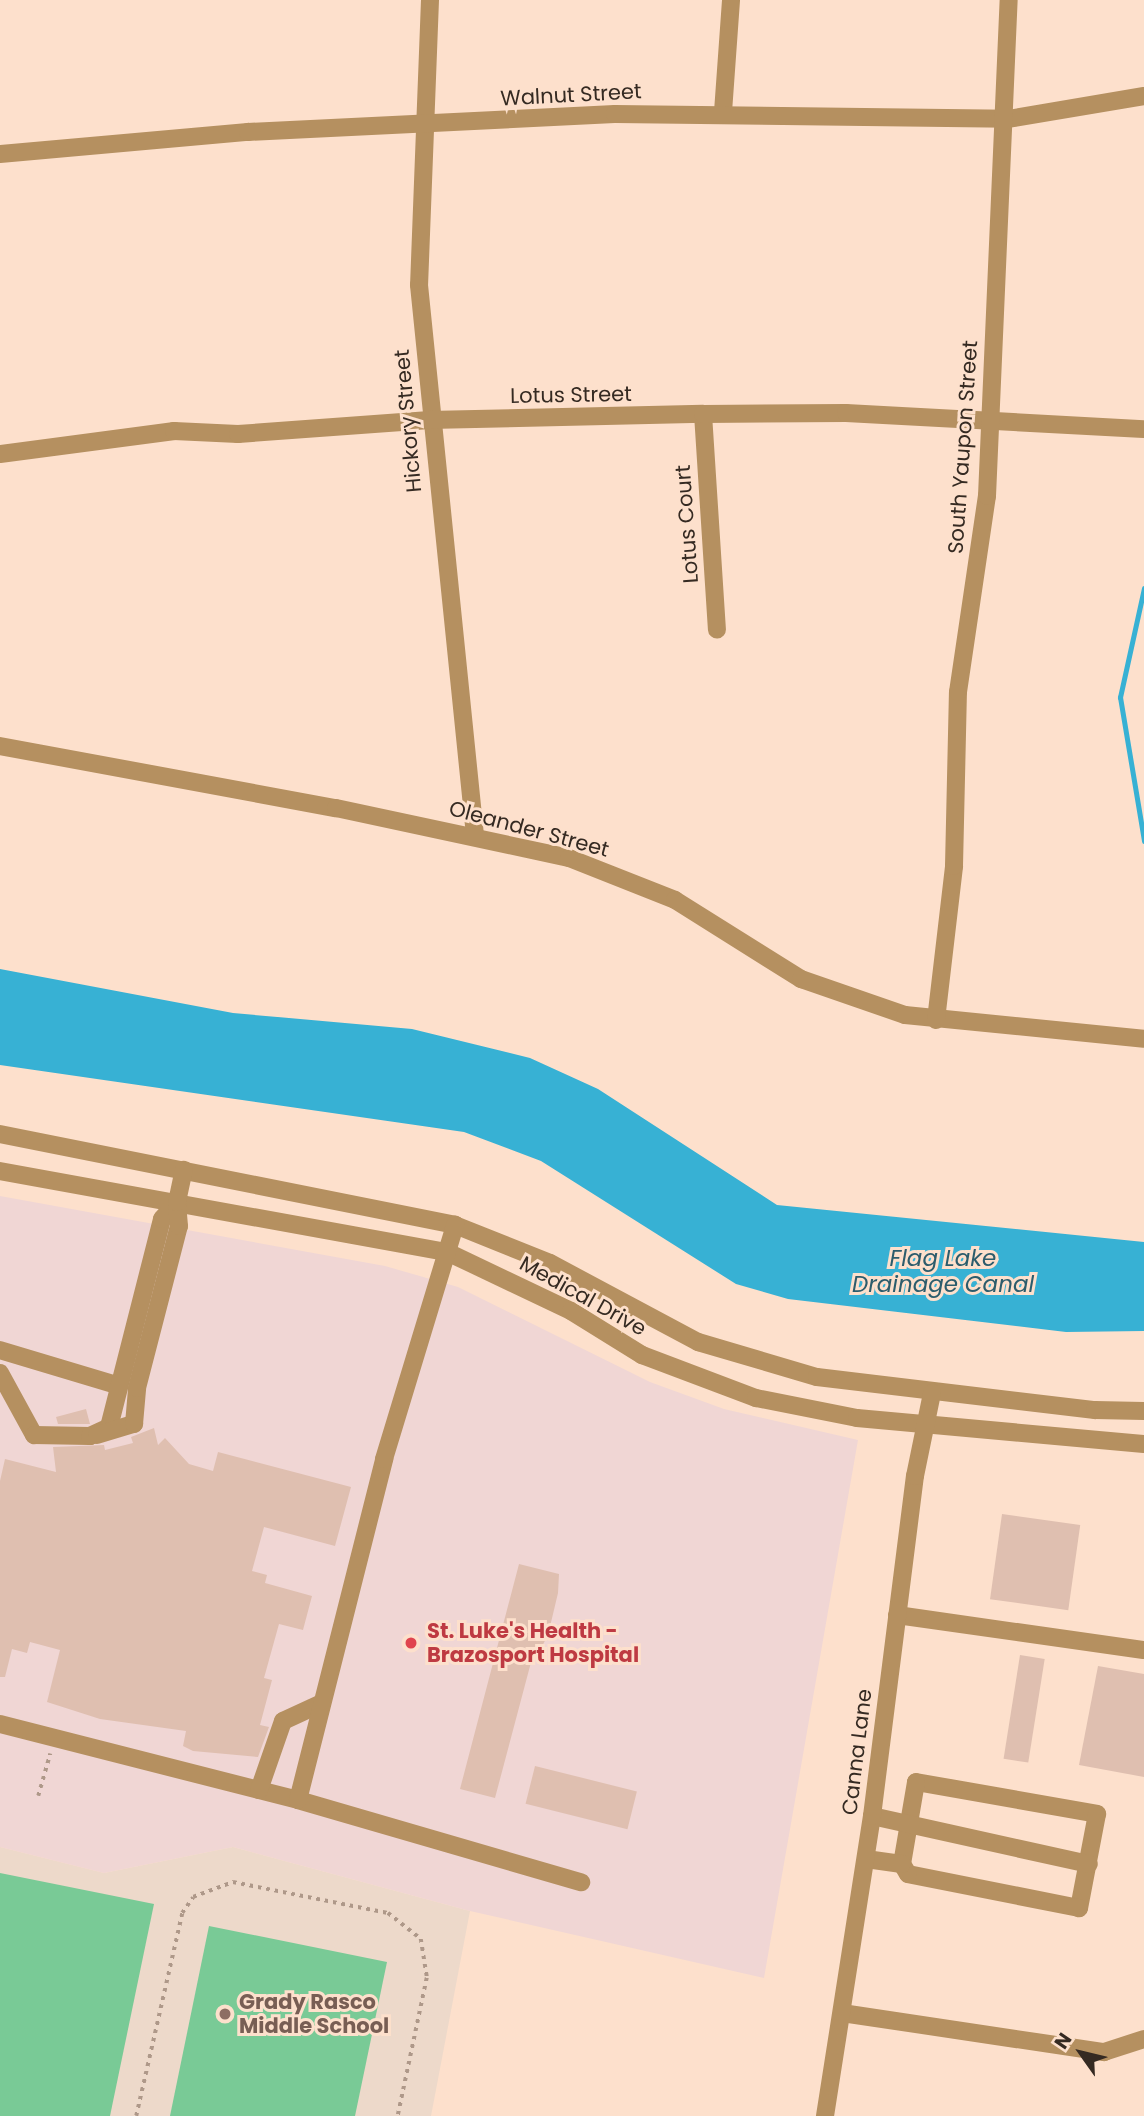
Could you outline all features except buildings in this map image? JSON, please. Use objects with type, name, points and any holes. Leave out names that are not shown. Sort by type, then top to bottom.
[{"type":"street","name":"Hickory Street","points":[[430,0],[419,285],[429,421],[475,835]]},
{"type":"street","points":[[723,112],[730,0]]},
{"type":"street","name":"South Yaupon Street","points":[[936,1020],[954,866],[958,692],[986,496],[1008,119],[1009,0]]},
{"type":"street","name":"Walnut Street","points":[[0,154],[248,132],[424,127],[723,112],[1008,119],[1144,96]]},
{"type":"street","name":"Lotus Street","points":[[0,454],[174,431],[238,434],[429,421],[703,414],[846,413],[1144,429]]},
{"type":"street","name":"Lotus Court","points":[[703,414],[717,630]]},
{"type":"street","name":"Oleander Street","points":[[0,746],[475,835],[632,881],[685,906],[801,979],[936,1020],[1144,1039]]},
{"type":"street","name":"Medical Drive","points":[[0,1135],[455,1225],[550,1263],[711,1346],[817,1377],[932,1393],[1144,1411]]},
{"type":"street","points":[[0,1373],[34,1434],[90,1436],[134,1424],[137,1388],[179,1226],[177,1202],[184,1170]]},
{"type":"street","name":"Medical Drive","points":[[0,1171],[447,1252],[560,1305],[642,1355],[703,1381],[811,1411],[925,1426],[1144,1444]]},
{"type":"street","points":[[90,1436],[109,1427],[117,1385],[162,1219],[177,1202]]},
{"type":"street","points":[[298,1800],[404,1388],[455,1225]]},
{"type":"street","points":[[0,1350],[117,1385]]},
{"type":"street","name":"Canna Lane","points":[[825,2116],[866,1859],[897,1615],[932,1393]]},
{"type":"street","points":[[897,1615],[1144,1650]]},
{"type":"street","points":[[259,1790],[283,1721],[322,1703]]},
{"type":"street","points":[[0,1724],[298,1800],[581,1881]]},
{"type":"street","points":[[916,1782],[1097,1814],[1079,1908],[908,1874],[902,1864],[908,1822],[916,1782]]},
{"type":"street","points":[[872,1816],[908,1822],[914,1829],[1089,1864]]},
{"type":"street","points":[[866,1859],[902,1864]]},
{"type":"street","points":[[842,2013],[1104,2052],[1144,2039]]},
{"type":"path","points":[[38,1796],[55,1738]]},
{"type":"path","points":[[136,2116],[182,1913],[193,1897],[233,1882],[388,1913],[421,1939],[427,1978],[398,2116]]},
{"type":"shaded area","name":"St. Luke's Health - Brazosport Hospital","points":[[0,1196],[385,1266],[458,1287],[650,1382],[724,1409],[858,1440],[764,1978],[470,1911],[233,1847],[104,1873],[0,1847]]},
{"type":"shaded area","name":"Grady Rasco Middle School","points":[[0,1847],[104,1873],[233,1847],[470,1911],[431,2116],[0,2116]]},
{"type":"green space","points":[[0,1873],[154,1904],[110,2116],[0,2116]]},
{"type":"green space","points":[[209,1926],[387,1962],[355,2116],[170,2116]]},
{"type":"water","name":"Flag Lake Drainage Canal","points":[[0,969],[233,1013],[412,1029],[530,1058],[598,1089],[777,1205],[1144,1242],[1144,1331],[1066,1332],[788,1299],[736,1284],[541,1161],[464,1132],[0,1065]]},
{"type":"waterway","points":[[1144,588],[1120,697],[1144,841]]},
{"type":"place","name":"St. Luke's Health - Brazosport Hospital","points":[[411,1643]]},
{"type":"place","name":"Grady Rasco Middle School","points":[[225,2014]]}]
